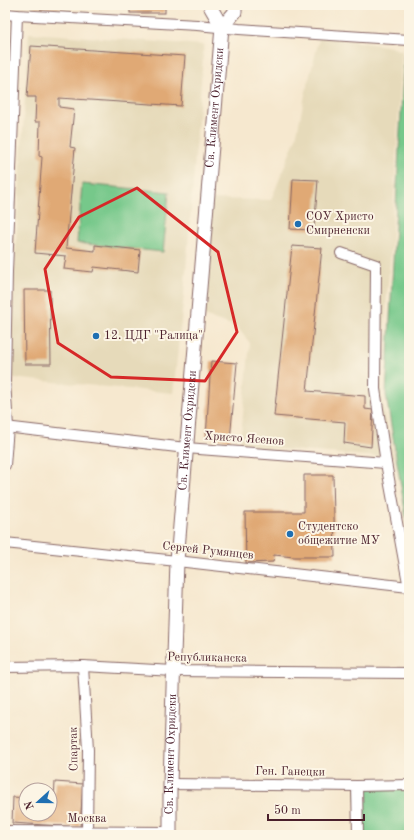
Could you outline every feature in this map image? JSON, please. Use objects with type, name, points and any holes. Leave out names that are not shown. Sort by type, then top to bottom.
[{"type":"street","points":[[211,5],[211,8],[222,28]]},
{"type":"street","points":[[222,28],[234,12],[235,5]]},
{"type":"street","points":[[5,14],[17,16],[197,25],[222,28],[409,40]]},
{"type":"street","points":[[5,464],[6,272],[9,127],[17,16]]},
{"type":"street","name":"Св. Климент Охридски","points":[[170,833],[170,784],[177,561],[222,28]]},
{"type":"street","points":[[341,253],[376,265],[375,389],[386,464],[409,588]]},
{"type":"street","name":"Христо Ясенов","points":[[6,427],[186,448],[386,464]]},
{"type":"street","name":"Сергей Румянцев","points":[[5,543],[409,588]]},
{"type":"street","name":"Републиканска","points":[[5,667],[83,666],[174,671],[409,673]]},
{"type":"street","name":"Спартак","points":[[83,666],[88,750],[86,832]]},
{"type":"street","name":"Ген. Ганецки","points":[[170,784],[357,786],[409,785]]},
{"type":"street","points":[[357,786],[358,835]]},
{"type":"street","name":"Москва","points":[[5,831],[170,833]]},
{"type":"highlighted area","points":[[137,188],[218,252],[237,332],[205,381],[111,377],[58,343],[45,269],[79,217]]},
{"type":"shaded area","points":[[29,33],[204,45],[184,295],[173,393],[11,378],[14,276]]},
{"type":"shaded area","name":"СОУ Христо Смирненски","points":[[320,36],[391,47],[402,51],[391,249],[380,378],[386,423],[395,458],[240,446],[250,343],[237,327],[193,312],[207,199],[271,200],[296,138]]},
{"type":"green space","points":[[404,55],[409,56],[409,535],[386,395]]},
{"type":"green space","points":[[82,184],[169,192],[163,252],[77,243]]},
{"type":"green space","points":[[409,785],[409,835],[358,835],[357,786]]},
{"type":"building","points":[[34,5],[68,5],[68,8],[34,7]]},
{"type":"building","points":[[130,5],[165,5],[165,13],[130,13]]},
{"type":"building","points":[[31,46],[185,56],[181,106],[59,98],[59,107],[74,109],[70,147],[75,148],[66,248],[95,251],[95,245],[140,250],[138,272],[94,267],[93,272],[64,269],[66,256],[35,253],[42,157],[39,156],[40,122],[35,122],[36,97],[27,97]]},
{"type":"building","points":[[293,179],[318,180],[314,230],[290,229]]},
{"type":"building","points":[[292,246],[322,248],[307,391],[365,396],[365,409],[373,410],[371,447],[344,443],[345,422],[274,416]]},
{"type":"building","points":[[24,290],[50,290],[51,364],[25,364]]},
{"type":"building","points":[[211,361],[237,363],[230,440],[206,438]]},
{"type":"building","name":"Студентско общежитие МУ","points":[[304,475],[333,475],[335,557],[294,557],[274,555],[273,562],[246,563],[245,512],[304,512]]},
{"type":"building","points":[[58,782],[83,784],[80,827],[12,823],[13,797],[18,797],[18,822],[58,822]]},
{"type":"place","name":"СОУ Христо Смирненски","points":[[298,224]]},
{"type":"place","name":"12. ЦДГ \"Ралица\"","points":[[96,336]]},
{"type":"place","name":"Студентско общежитие МУ","points":[[290,534]]}]
